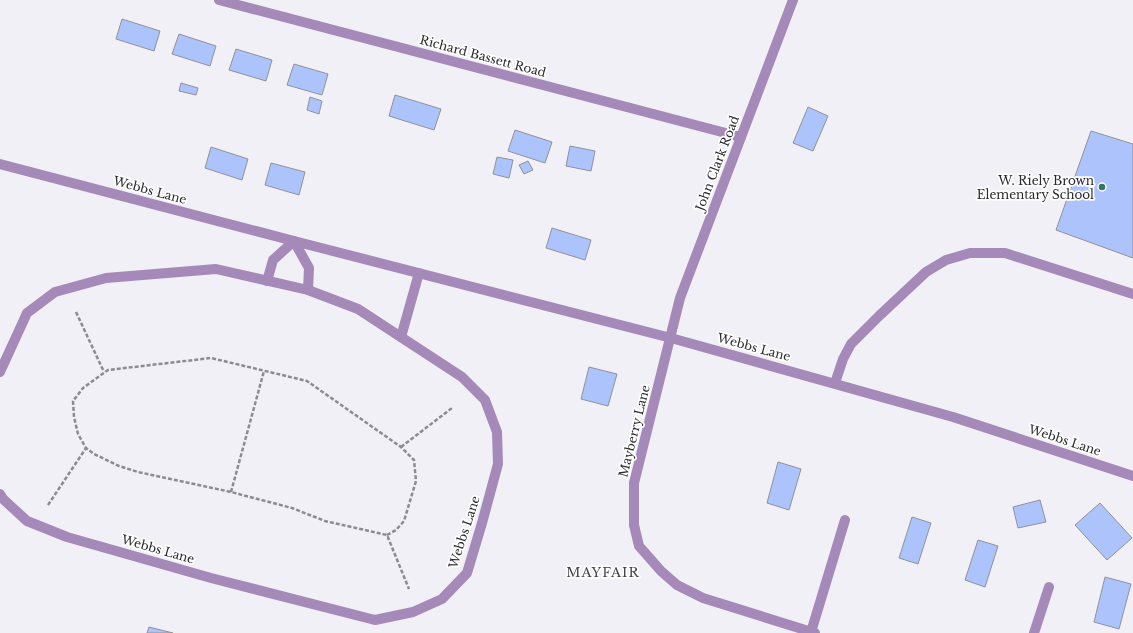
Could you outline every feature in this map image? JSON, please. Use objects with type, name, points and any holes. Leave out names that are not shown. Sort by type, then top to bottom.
[{"type":"street","name":"Richard Bassett Road","points":[[219,0],[740,136]]},
{"type":"street","name":"John Clark Road","points":[[671,338],[680,298],[740,136],[793,0]]},
{"type":"street","name":"Webbs Lane","points":[[0,164],[671,338],[835,383],[953,417],[1133,476]]},
{"type":"street","points":[[267,280],[273,260],[294,241],[309,268],[308,290]]},
{"type":"street","points":[[835,383],[843,359],[851,344],[926,272],[946,260],[970,253],[1005,253],[1133,294]]},
{"type":"street","name":"Webbs Lane","points":[[0,372],[27,313],[55,292],[106,278],[216,269],[308,290],[358,309],[462,378],[485,400],[497,432],[498,464],[467,573],[442,599],[413,612],[375,620],[211,578],[67,537],[27,521],[3,499],[0,494]]},
{"type":"street","points":[[401,337],[419,273]]},
{"type":"street","name":"Mayberry Lane","points":[[671,338],[634,483],[634,524],[639,546],[661,571],[677,585],[703,598],[813,632]]},
{"type":"street","points":[[813,632],[845,520]]},
{"type":"street","points":[[1034,633],[1049,587]]},
{"type":"path","points":[[76,312],[104,372]]},
{"type":"path","points":[[211,358],[307,381],[401,447],[414,460],[416,481],[404,521],[396,530],[387,535],[326,521],[292,508],[231,492],[138,472],[119,466],[100,457],[86,448],[78,434],[74,417],[73,401],[83,388],[104,372],[132,366],[211,358]]},
{"type":"path","points":[[231,492],[264,371]]},
{"type":"path","points":[[401,447],[452,408]]},
{"type":"path","points":[[48,505],[86,448]]},
{"type":"path","points":[[387,535],[409,589]]},
{"type":"building","points":[[122,19],[160,31],[154,51],[116,39]]},
{"type":"building","points":[[179,34],[216,46],[210,66],[172,54]]},
{"type":"building","points":[[236,49],[272,60],[266,81],[229,70]]},
{"type":"building","points":[[294,64],[328,74],[322,95],[287,85]]},
{"type":"building","points":[[181,83],[198,88],[196,95],[179,91]]},
{"type":"building","points":[[395,95],[441,109],[434,130],[389,116]]},
{"type":"building","points":[[310,97],[322,101],[319,114],[307,110]]},
{"type":"building","points":[[808,107],[828,116],[813,151],[793,143]]},
{"type":"building","points":[[515,130],[552,142],[545,163],[508,151]]},
{"type":"building","name":"W. Riely Brown Elementary School","points":[[1091,131],[1133,144],[1133,258],[1056,230]]},
{"type":"building","points":[[570,146],[595,151],[591,171],[566,166]]},
{"type":"building","points":[[211,147],[248,159],[242,180],[205,168]]},
{"type":"building","points":[[497,157],[513,160],[509,178],[493,174]]},
{"type":"building","points":[[528,161],[533,170],[524,174],[519,165]]},
{"type":"building","points":[[271,163],[305,172],[299,195],[265,185]]},
{"type":"building","points":[[552,228],[591,240],[585,260],[546,248]]},
{"type":"building","points":[[589,367],[617,374],[608,406],[581,399]]},
{"type":"building","points":[[778,462],[801,469],[789,510],[767,503]]},
{"type":"building","points":[[1040,500],[1046,522],[1018,528],[1013,507]]},
{"type":"building","points":[[1100,503],[1132,538],[1107,560],[1075,525]]},
{"type":"building","points":[[912,517],[931,523],[918,564],[899,558]]},
{"type":"building","points":[[978,540],[998,546],[985,587],[965,580]]},
{"type":"building","points":[[1105,577],[1131,584],[1119,629],[1094,622]]},
{"type":"building","points":[[149,627],[173,633],[147,633]]},
{"type":"place","name":"W. Riely Brown Elementary School","points":[[1102,187]]},
{"type":"district","name":"MAYFAIR","points":[[603,572]]}]
